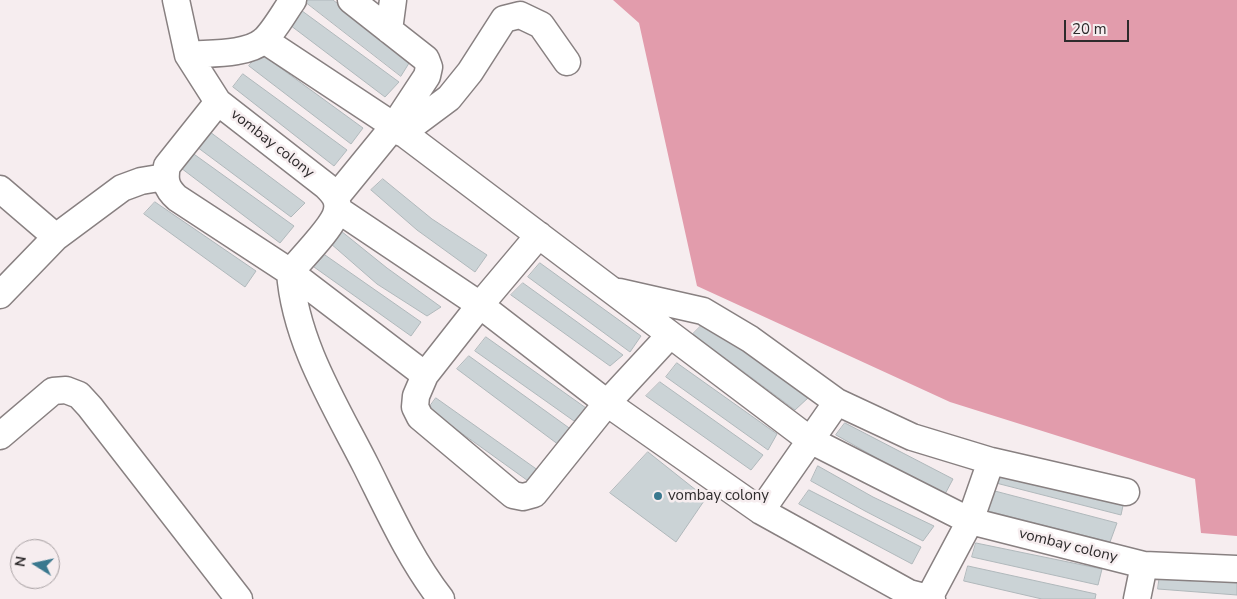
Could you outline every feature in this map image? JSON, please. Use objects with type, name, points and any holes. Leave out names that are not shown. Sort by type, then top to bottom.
[{"type":"street","points":[[176,0],[188,55],[218,102]]},
{"type":"street","points":[[188,55],[252,47],[264,40],[293,0]]},
{"type":"street","points":[[351,0],[426,59],[429,67],[427,76],[398,129],[336,203],[332,221],[290,272],[294,303],[314,364],[412,557],[441,599]]},
{"type":"street","points":[[389,30],[393,0]]},
{"type":"street","points":[[398,129],[449,98],[470,72],[504,19],[520,15],[541,25],[567,62]]},
{"type":"street","name":"vombay colony","points":[[264,40],[398,129],[810,440],[970,522],[1144,565],[1237,569]]},
{"type":"street","name":"vombay colony","points":[[165,177],[167,166],[218,102],[326,186],[336,203],[480,305],[607,403],[761,511],[910,593],[930,599]]},
{"type":"street","points":[[0,295],[56,237],[122,188],[141,181],[165,177],[168,190],[177,198],[290,272],[425,376]]},
{"type":"street","points":[[0,190],[56,237]]},
{"type":"street","points":[[539,234],[480,305],[425,376],[416,396],[415,407],[420,417],[513,495],[523,497],[534,494],[607,403],[670,335]]},
{"type":"street","points":[[612,290],[703,311],[750,339],[837,402],[912,437],[991,460],[1126,492]]},
{"type":"street","points":[[0,436],[53,391],[66,390],[79,395],[239,599]]},
{"type":"street","points":[[761,511],[837,402]]},
{"type":"street","points":[[930,599],[970,522],[991,460]]},
{"type":"street","points":[[1136,599],[1144,565]]},
{"type":"shaded area","points":[[613,0],[1237,0],[1237,536],[1201,533],[1195,479],[950,402],[697,286],[639,23]]},
{"type":"building","points":[[303,0],[333,0],[411,60],[401,76]]},
{"type":"building","points":[[294,5],[399,82],[385,97],[282,19]]},
{"type":"building","points":[[260,53],[363,128],[351,144],[249,66]]},
{"type":"building","points":[[243,74],[347,150],[334,166],[233,87]]},
{"type":"building","points":[[206,129],[305,203],[291,217],[193,144]]},
{"type":"building","points":[[191,152],[294,226],[280,243],[177,165]]},
{"type":"building","points":[[383,179],[432,219],[487,255],[475,272],[417,230],[371,190]]},
{"type":"building","points":[[155,202],[256,271],[245,287],[144,214]]},
{"type":"building","points":[[341,231],[387,268],[441,307],[427,316],[377,284],[330,243]]},
{"type":"building","points":[[325,255],[421,322],[411,336],[314,267]]},
{"type":"building","points":[[540,263],[641,336],[630,352],[528,277]]},
{"type":"building","points":[[523,283],[623,355],[610,366],[511,295]]},
{"type":"building","points":[[704,323],[809,397],[795,410],[693,334]]},
{"type":"building","points":[[486,337],[586,408],[574,421],[475,351]]},
{"type":"building","points":[[469,356],[572,430],[559,445],[457,369]]},
{"type":"building","points":[[677,363],[777,434],[768,450],[666,377]]},
{"type":"building","points":[[660,382],[763,455],[751,470],[646,396]]},
{"type":"building","points":[[436,398],[542,473],[531,483],[428,409]]},
{"type":"building","points":[[845,423],[953,479],[944,496],[836,435]]},
{"type":"building","name":"vombay colony","points":[[648,452],[706,498],[676,542],[610,493]]},
{"type":"building","points":[[818,466],[873,497],[934,526],[923,541],[865,511],[811,481]]},
{"type":"building","points":[[996,469],[1124,501],[1121,515],[992,482]]},
{"type":"building","points":[[809,490],[921,547],[912,564],[799,504]]},
{"type":"building","points":[[991,490],[1117,523],[1110,542],[984,510]]},
{"type":"building","points":[[976,543],[1102,569],[1098,585],[972,557]]},
{"type":"building","points":[[968,566],[1096,594],[1095,599],[1042,599],[964,581]]},
{"type":"building","points":[[1160,574],[1237,577],[1237,595],[1158,589]]},
{"type":"place","name":"vombay colony","points":[[658,496]]}]
